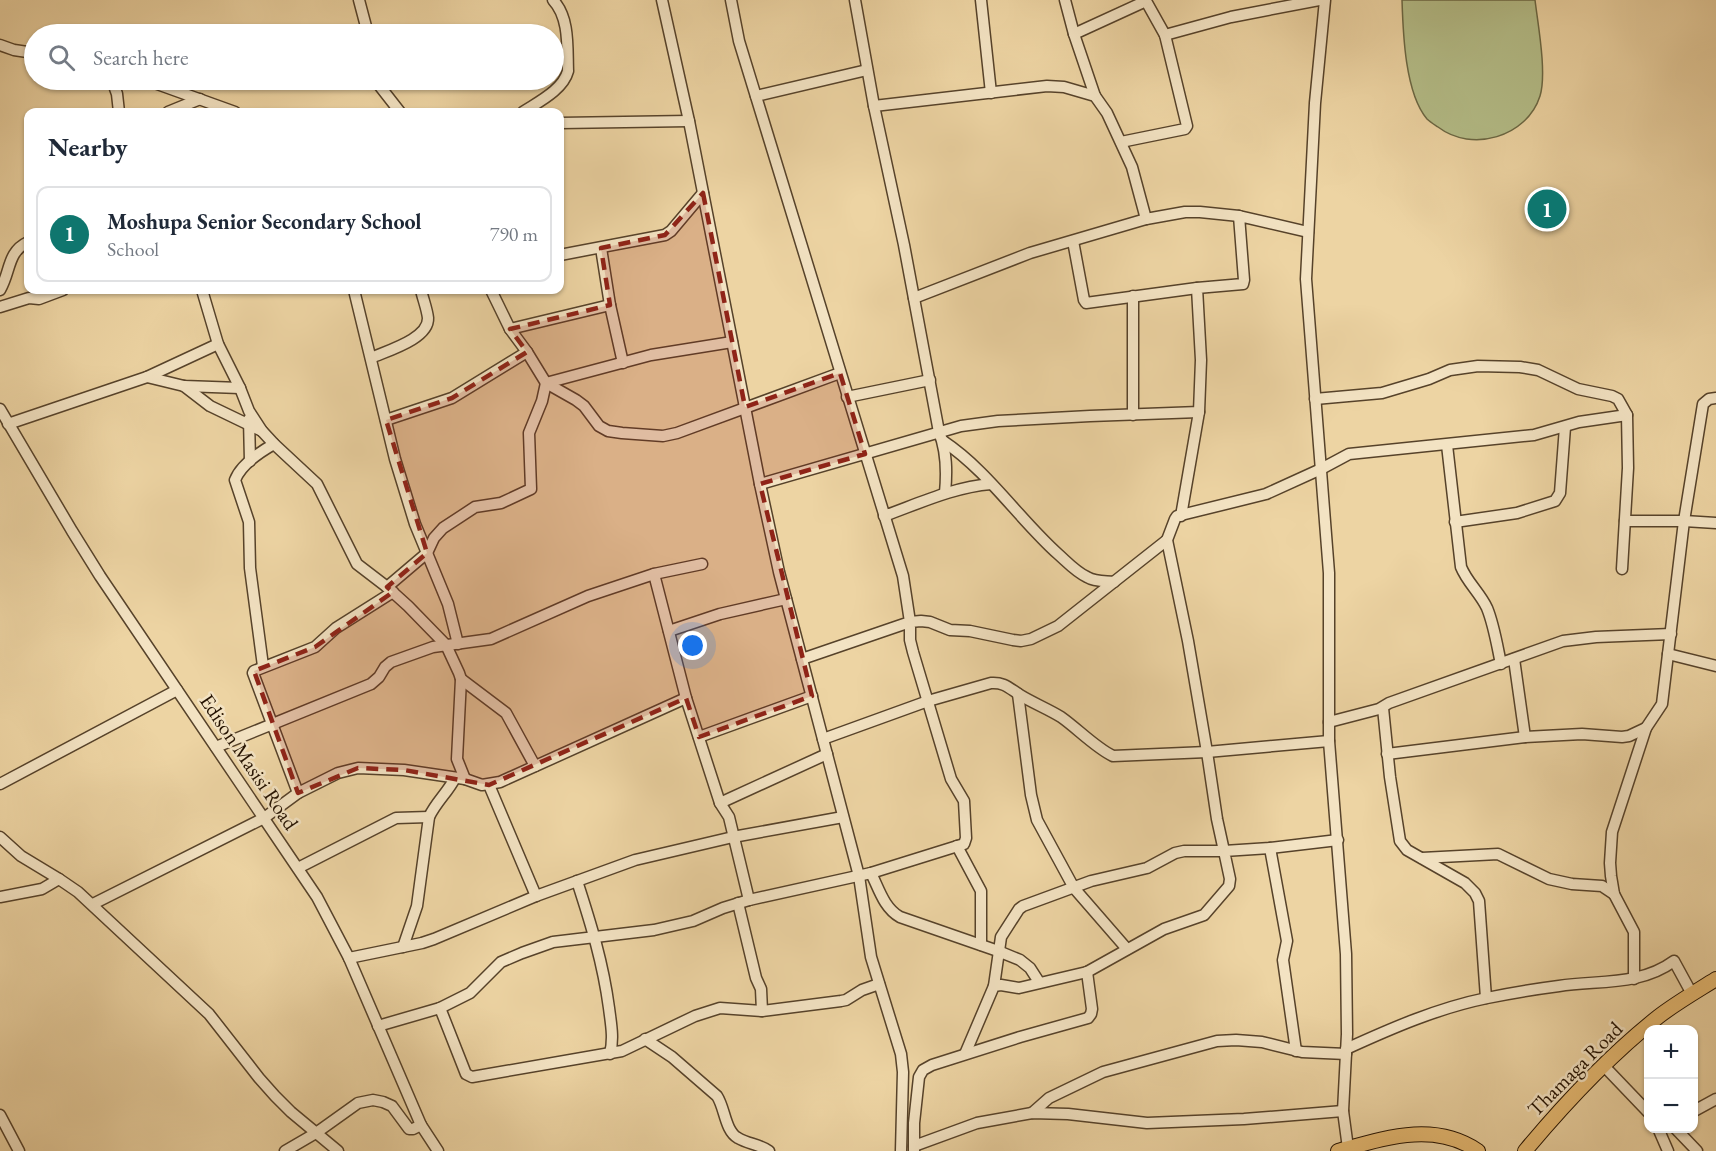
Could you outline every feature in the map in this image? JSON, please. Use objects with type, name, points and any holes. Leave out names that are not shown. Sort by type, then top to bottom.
[{"type":"main road","name":"Thamaga Road","points":[[1525,1151],[1575,1094],[1659,1016],[1716,979]]},
{"type":"main road","points":[[1343,1150],[1400,1135],[1417,1133],[1454,1139],[1478,1151]]},
{"type":"street","points":[[359,0],[366,24]]},
{"type":"street","points":[[553,0],[565,23],[568,71],[564,82]]},
{"type":"street","points":[[662,0],[689,121],[760,484],[786,599],[859,876],[871,957],[903,1062],[901,1151]]},
{"type":"street","points":[[378,1026],[440,1008],[470,993],[501,962],[553,942],[654,930],[693,921],[743,901],[871,873],[964,844],[964,801],[951,779],[911,645],[903,576],[739,41],[731,0]]},
{"type":"street","points":[[855,0],[874,106],[947,468],[945,493]]},
{"type":"street","points":[[981,0],[991,93]]},
{"type":"street","points":[[1065,0],[1095,96],[1107,113],[1132,166],[1146,219]]},
{"type":"street","points":[[1165,35],[1231,17],[1319,0]]},
{"type":"street","points":[[1325,0],[1315,103],[1306,288],[1329,573],[1329,741],[1346,954],[1343,1150]]},
{"type":"street","points":[[1074,34],[1146,1],[1165,35],[1187,126],[1185,129],[1120,142]]},
{"type":"street","points":[[0,45],[24,52]]},
{"type":"street","points":[[756,96],[867,70]]},
{"type":"street","points":[[874,106],[1047,86],[1064,87],[1095,96]]},
{"type":"street","points":[[116,90],[119,108]]},
{"type":"street","points":[[174,90],[224,108]]},
{"type":"street","points":[[383,90],[397,108]]},
{"type":"street","points":[[529,108],[555,90]]},
{"type":"street","points":[[178,108],[200,99]]},
{"type":"street","points":[[564,123],[689,121]]},
{"type":"street","points":[[564,254],[665,235],[703,193]]},
{"type":"street","points":[[914,298],[1030,253],[1146,219],[1185,212],[1239,216],[1308,232]]},
{"type":"street","points":[[1073,241],[1086,303],[1243,284],[1239,216]]},
{"type":"street","points":[[0,290],[5,282],[14,253],[24,244]]},
{"type":"street","points":[[601,248],[623,363]]},
{"type":"street","points":[[1181,516],[1199,412],[1201,360],[1197,288]]},
{"type":"street","points":[[0,307],[52,294]]},
{"type":"street","points":[[203,294],[218,345],[240,387],[249,411],[262,431],[317,484],[357,564],[408,606],[446,645],[461,679],[457,759],[460,778]]},
{"type":"street","points":[[355,294],[395,459],[415,524],[448,604],[458,644]]},
{"type":"street","points":[[370,358],[414,339],[423,331],[428,320],[422,294]]},
{"type":"street","points":[[493,294],[510,329],[546,383],[576,399],[599,426],[608,431],[663,436],[690,429],[840,373]]},
{"type":"street","points":[[1133,296],[1133,415]]},
{"type":"street","points":[[510,329],[610,304]]},
{"type":"street","points":[[546,383],[651,355],[732,342]]},
{"type":"street","points":[[8,424],[147,377],[218,345]]},
{"type":"street","points":[[386,420],[452,398],[527,352]]},
{"type":"street","points":[[1315,399],[1382,393],[1450,370],[1478,366],[1538,370],[1584,391],[1618,399],[1627,415],[1628,468],[1622,569]]},
{"type":"street","points":[[147,377],[184,386],[240,387]]},
{"type":"street","points":[[847,397],[930,381]]},
{"type":"street","points":[[298,793],[253,673],[262,666],[315,647],[336,628],[390,590],[428,553],[438,533],[467,512],[480,506],[501,503],[531,489],[529,433],[542,401],[546,383]]},
{"type":"street","points":[[184,386],[210,406],[262,431]]},
{"type":"street","points":[[1635,979],[1634,932],[1614,894],[1610,863],[1612,832],[1646,728],[1662,704],[1683,521],[1703,404],[1709,399],[1716,398]]},
{"type":"street","name":"Edison Masisi Road","points":[[0,409],[77,540],[318,897],[349,958],[421,1125],[438,1151]]},
{"type":"street","points":[[249,411],[250,461]]},
{"type":"street","points":[[760,484],[865,454],[941,437],[961,426],[998,421],[1199,412]]},
{"type":"street","points":[[802,659],[910,622],[930,622],[950,630],[1021,640],[1031,639],[1058,626],[1167,540],[1175,519],[1181,516],[1266,494],[1349,454],[1534,435],[1580,422],[1627,415]]},
{"type":"street","points":[[1455,522],[1517,513],[1555,501],[1560,493],[1565,427]]},
{"type":"street","points":[[941,437],[973,464],[1037,535],[1071,565],[1086,577],[1114,582]]},
{"type":"street","points":[[262,666],[250,568],[249,522],[235,480],[250,461],[274,444]]},
{"type":"street","points":[[1447,445],[1461,567],[1465,578],[1487,609],[1501,664]]},
{"type":"street","points":[[884,516],[945,493],[992,484]]},
{"type":"street","points":[[1625,521],[1716,523]]},
{"type":"street","points":[[994,986],[1018,988],[1087,972],[1164,929],[1204,915],[1229,886],[1230,879],[1217,819],[1208,752],[1167,540]]},
{"type":"street","points":[[216,747],[370,684],[391,662],[433,647],[491,639],[588,596],[654,574],[702,564]]},
{"type":"street","points":[[654,574],[686,698],[720,803],[729,817],[756,978],[761,989],[762,1011]]},
{"type":"street","points":[[669,631],[720,614],[786,599]]},
{"type":"street","points":[[1329,722],[1383,708],[1389,703],[1563,641],[1671,634]]},
{"type":"street","points":[[1668,654],[1716,666]]},
{"type":"street","points":[[1514,659],[1525,737]]},
{"type":"street","points":[[461,679],[506,713],[535,766]]},
{"type":"street","points":[[823,738],[928,701],[991,683],[1005,685],[1060,717],[1086,735],[1104,752],[1113,756],[1208,752],[1329,741]]},
{"type":"street","points":[[0,784],[177,690]]},
{"type":"street","points":[[1018,694],[1036,820],[1074,888],[1127,949]]},
{"type":"street","points":[[699,737],[812,696]]},
{"type":"street","points":[[93,904],[264,818],[298,793],[338,773],[358,768],[404,770],[460,778],[489,785],[686,698]]},
{"type":"street","points":[[1383,708],[1387,754],[1400,841],[1407,850],[1465,883],[1479,900],[1486,998]]},
{"type":"street","points":[[1387,754],[1525,737],[1582,734],[1622,737],[1646,728]]},
{"type":"street","points":[[720,803],[827,754]]},
{"type":"street","points":[[403,947],[417,906],[429,817],[434,807],[460,778]]},
{"type":"street","points":[[489,785],[536,896]]},
{"type":"street","points":[[298,868],[396,818],[429,817]]},
{"type":"street","points":[[349,958],[435,939],[536,896],[635,860],[733,837],[843,817]]},
{"type":"street","points":[[0,837],[21,856],[59,879],[93,904],[209,1014],[259,1078],[291,1112],[338,1151]]},
{"type":"street","points":[[965,1054],[994,986],[1000,937],[1023,906],[1091,882],[1148,868],[1175,853],[1184,851],[1270,848],[1338,840]]},
{"type":"street","points":[[957,846],[981,891],[981,945]]},
{"type":"street","points":[[1270,848],[1287,941],[1283,960],[1296,1051]]},
{"type":"street","points":[[1422,858],[1498,854],[1549,879],[1572,884],[1602,886],[1614,894]]},
{"type":"street","points":[[871,873],[888,908],[893,913],[1020,960],[1030,968],[1040,982]]},
{"type":"street","points":[[0,897],[42,889],[59,879]]},
{"type":"street","points":[[577,882],[595,937],[606,988],[613,1038],[610,1054]]},
{"type":"street","points":[[1032,1113],[1049,1098],[1103,1072],[1217,1041],[1262,1042],[1296,1051],[1346,1052],[1433,1012],[1486,998],[1560,986],[1635,979],[1674,961],[1692,994]]},
{"type":"street","points":[[1087,972],[1092,1009],[1088,1018],[965,1054],[923,1070],[919,1077],[914,1148],[977,1123],[1032,1113],[1068,1114],[1147,1123],[1244,1119],[1343,1111]]},
{"type":"street","points":[[440,1008],[466,1074],[472,1077],[622,1051],[695,1016],[720,1008],[762,1011],[846,1000],[862,990],[879,984]]},
{"type":"street","points":[[645,1039],[672,1057],[717,1096],[732,1134],[769,1151]]},
{"type":"street","points":[[1604,1066],[1644,1108]]},
{"type":"street","points":[[1698,1109],[1716,1099]]},
{"type":"street","points":[[285,1151],[358,1103],[373,1100],[392,1107],[409,1129],[421,1125]]},
{"type":"street","points":[[0,1115],[19,1151]]},
{"type":"street","points":[[1660,1133],[1668,1151]]},
{"type":"street","points":[[1680,1133],[1697,1151]]},
{"type":"highlighted area","points":[[703,193],[745,407],[840,373],[865,454],[760,484],[812,696],[699,737],[686,698],[489,785],[404,770],[358,768],[298,793],[254,671],[315,647],[393,592],[387,587],[427,553],[386,420],[452,398],[527,352],[510,329],[610,305],[601,248],[665,235]]},
{"type":"green space","points":[[1402,0],[1535,0],[1541,49],[1542,86],[1533,110],[1523,122],[1497,137],[1466,139],[1452,135],[1427,119],[1414,94],[1410,79]]},
{"type":"place","name":"Moshupa Senior Secondary School","points":[[1547,209]]}]
